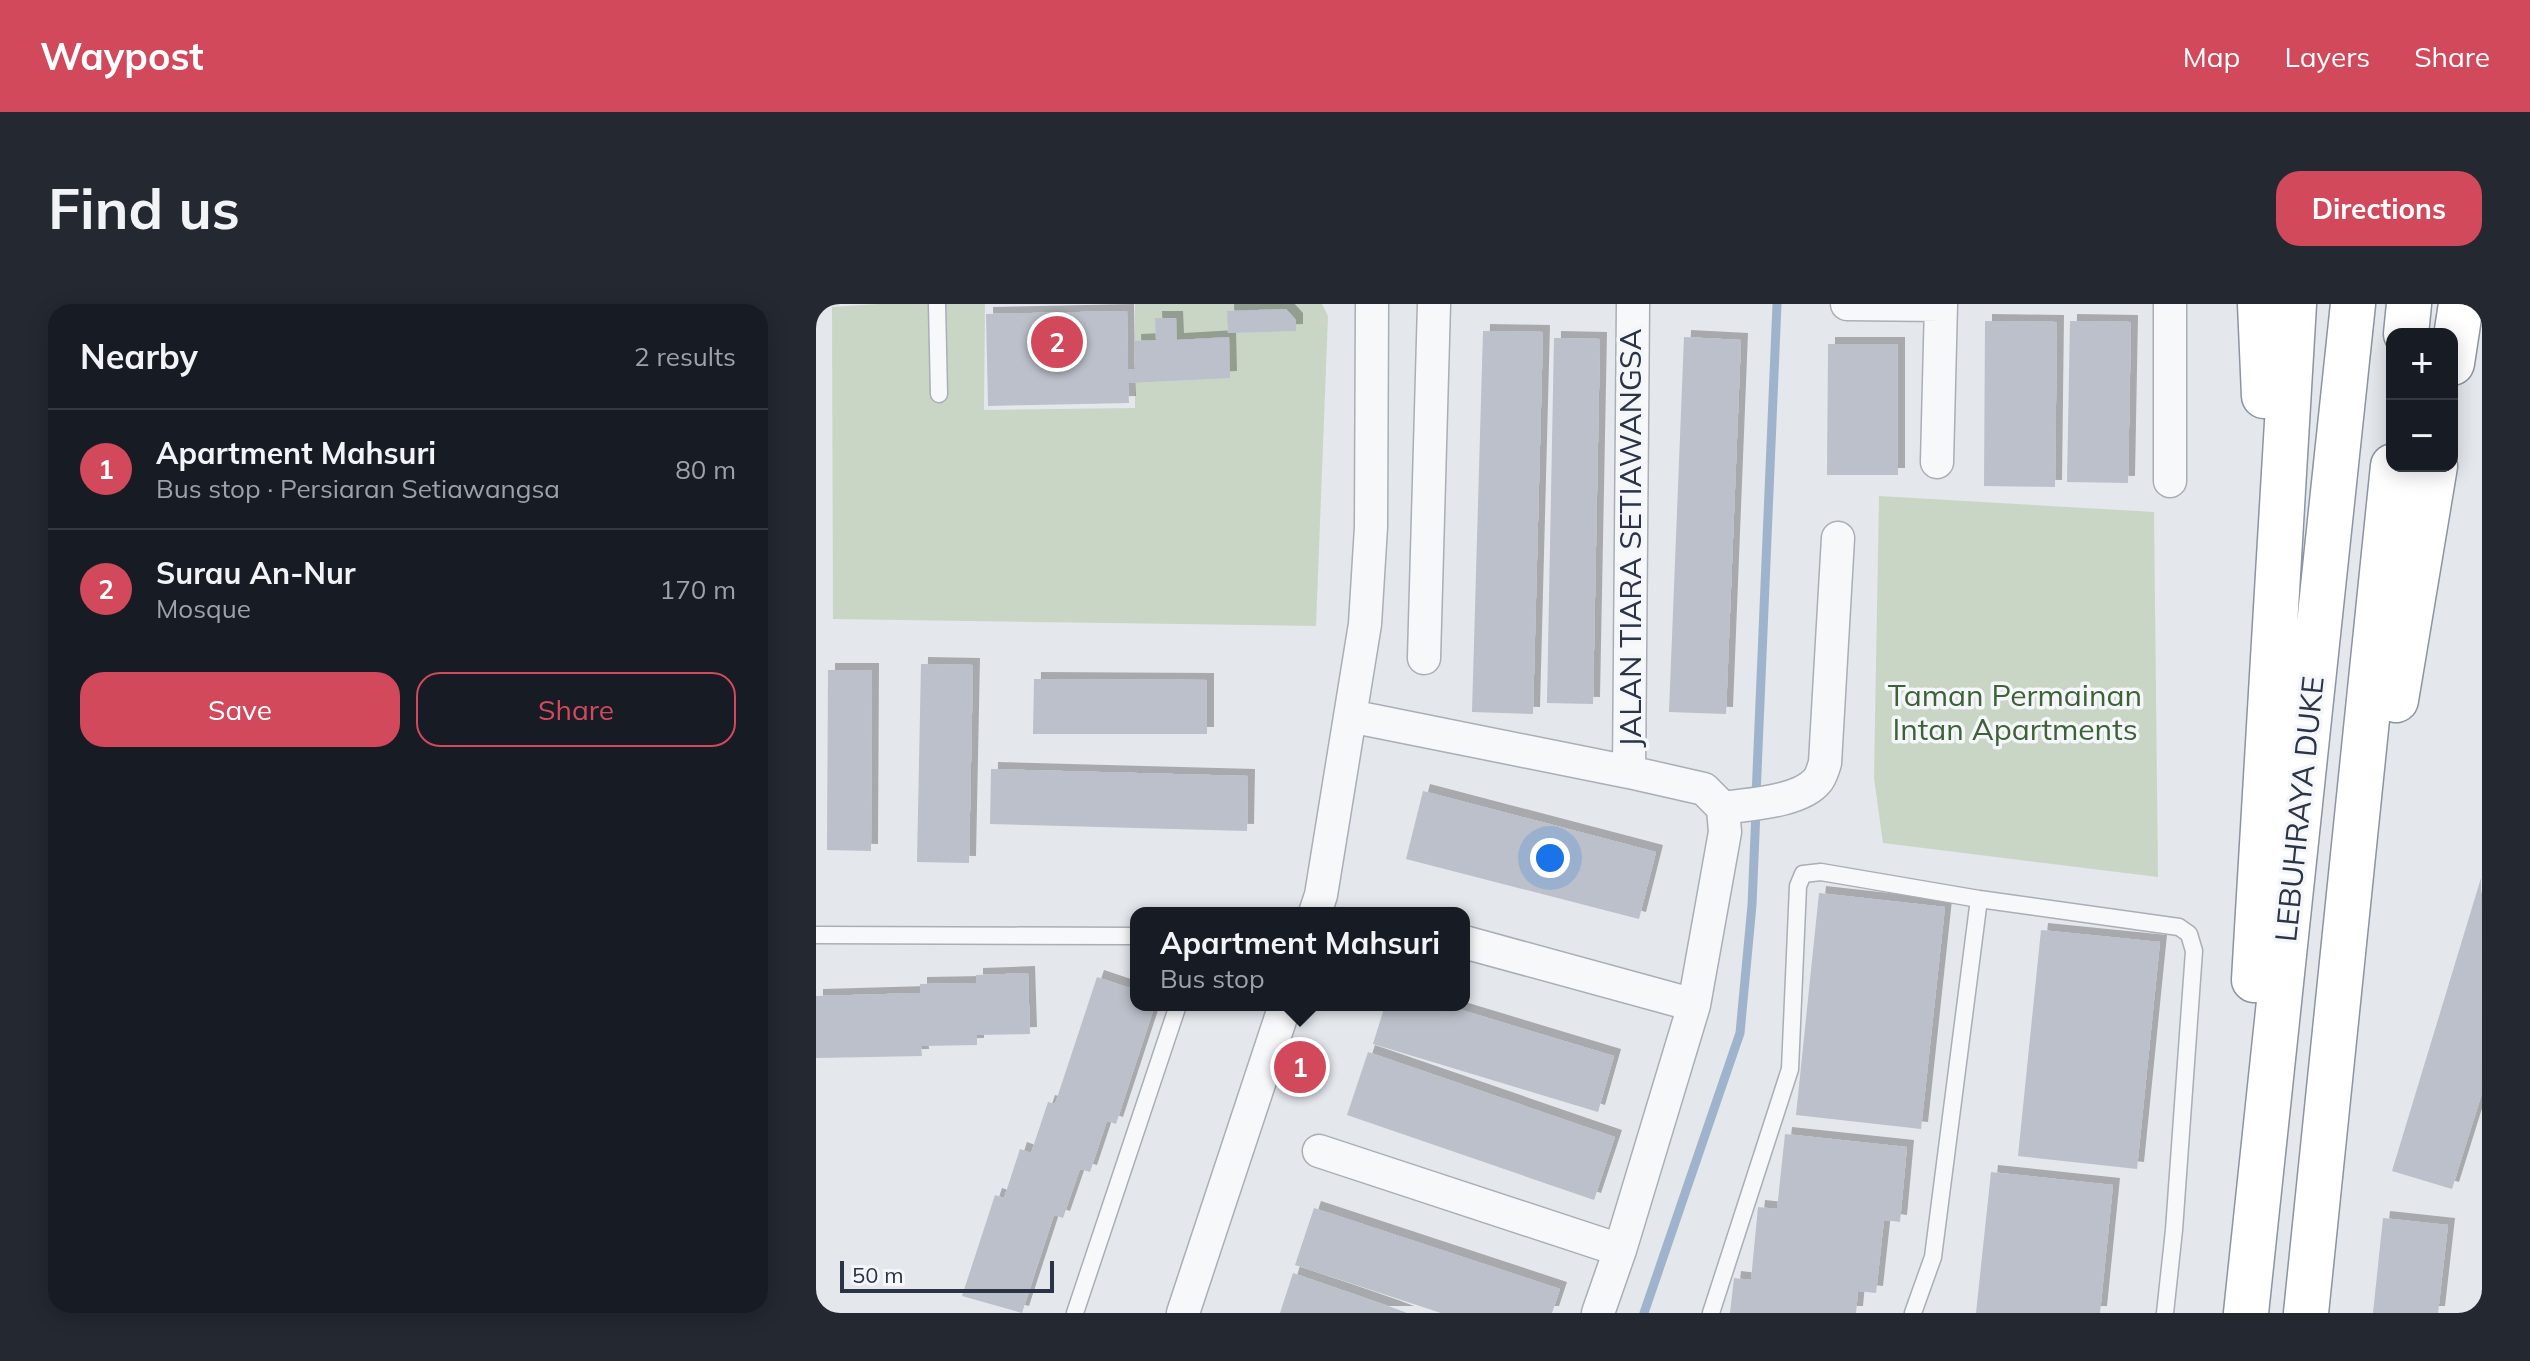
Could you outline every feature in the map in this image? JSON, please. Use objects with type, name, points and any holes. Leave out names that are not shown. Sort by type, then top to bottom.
[{"type":"highway","points":[[2260,304],[2275,622]]},
{"type":"highway","points":[[2268,1116],[2253,995],[2294,304]]},
{"type":"highway","name":"LEBUHRAYA DUKE","points":[[2246,1313],[2353,304]]},
{"type":"highway","points":[[2407,328],[2409,304]]},
{"type":"highway","points":[[2457,328],[2461,304]]},
{"type":"highway","name":"LEBUHRAYA DUKE","points":[[2306,1313],[2392,472]]},
{"type":"highway","points":[[2327,1114],[2434,472]]},
{"type":"street","points":[[1317,907],[1365,624],[1371,527],[1372,304]]},
{"type":"street","points":[[1424,658],[1434,304]]},
{"type":"street","name":"JALAN TIARA SETIAWANGSA","points":[[1629,772],[1633,304]]},
{"type":"street","points":[[1847,304],[1941,305],[1937,462]]},
{"type":"street","points":[[2170,304],[2170,481]]},
{"type":"street","points":[[1350,716],[1704,789],[1733,806],[1780,799],[1806,791],[1818,780],[1825,763],[1838,538]]},
{"type":"street","points":[[1598,1313],[1694,1005],[1725,832],[1733,806]]},
{"type":"street","points":[[1470,944],[1694,1005]]},
{"type":"street","points":[[1183,1313],[1283,1011]]},
{"type":"street","points":[[1319,1151],[1620,1250]]},
{"type":"lane","points":[[937,304],[939,394]]},
{"type":"lane","points":[[1711,1313],[1790,1069],[1798,886],[1803,874],[1821,872],[1979,899],[2179,927],[2189,934],[2194,951],[2165,1313]]},
{"type":"lane","points":[[1913,1313],[1933,1257],[1979,899]]},
{"type":"lane","points":[[816,935],[1130,936]]},
{"type":"lane","points":[[1075,1313],[1176,1011]]},
{"type":"green space","points":[[985,304],[984,410],[1135,408],[1135,304],[1322,304],[1328,316],[1316,626],[833,619],[832,307]]},
{"type":"green space","name":"Taman Permainan Intan Apartments","points":[[1879,496],[2154,512],[2158,877],[1883,843],[1874,778]]},
{"type":"building","points":[[1286,309],[1296,320],[1296,331],[1228,333],[1227,311]]},
{"type":"building","points":[[1127,311],[1128,369],[1135,369],[1134,341],[1156,340],[1155,318],[1176,318],[1177,340],[1229,337],[1230,378],[1128,383],[1129,403],[988,406],[986,314]]},
{"type":"building","points":[[1985,321],[2057,322],[2055,487],[1984,486]]},
{"type":"building","points":[[2070,321],[2131,322],[2128,483],[2067,482]]},
{"type":"building","points":[[1483,331],[1543,332],[1533,714],[1472,712]]},
{"type":"building","points":[[1684,337],[1741,340],[1726,714],[1669,712]]},
{"type":"building","points":[[1554,338],[1600,339],[1593,704],[1547,703]]},
{"type":"building","points":[[1828,344],[1898,344],[1898,475],[1827,475]]},
{"type":"building","points":[[921,664],[973,665],[969,863],[917,862]]},
{"type":"building","points":[[828,670],[872,670],[871,851],[827,850]]},
{"type":"building","points":[[1034,679],[1207,680],[1207,734],[1033,734]]},
{"type":"building","points":[[991,769],[1248,776],[1247,831],[990,824]]},
{"type":"building","points":[[1423,791],[1656,852],[1639,919],[1406,859]]},
{"type":"building","points":[[2481,878],[2482,1093],[2452,1189],[2392,1171]]},
{"type":"building","points":[[1819,893],[1945,907],[1921,1129],[1796,1115]]},
{"type":"building","points":[[2041,930],[2160,942],[2137,1169],[2018,1156]]},
{"type":"building","points":[[1028,973],[1030,1034],[977,1035],[977,1045],[921,1046],[922,1056],[816,1058],[816,996],[920,993],[920,984],[976,983],[976,975]]},
{"type":"building","points":[[1097,977],[1130,988],[1130,1011],[1153,1011],[1116,1124],[1107,1121],[1090,1172],[1080,1169],[1063,1218],[1054,1215],[1022,1313],[962,1296],[995,1195],[1004,1198],[1020,1149],[1031,1153],[1048,1102],[1055,1104]]},
{"type":"building","points":[[1383,1011],[1465,1011],[1614,1056],[1598,1112],[1373,1044]]},
{"type":"building","points":[[1368,1052],[1615,1137],[1594,1200],[1347,1115]]},
{"type":"building","points":[[1785,1134],[1907,1147],[1900,1222],[1884,1220],[1876,1293],[1858,1291],[1856,1313],[1730,1313],[1734,1278],[1751,1280],[1758,1207],[1777,1209]]},
{"type":"building","points":[[1991,1172],[2113,1185],[2100,1313],[1976,1313]]},
{"type":"building","points":[[1314,1208],[1560,1289],[1552,1313],[1441,1313],[1295,1265]]},
{"type":"building","points":[[2383,1218],[2448,1225],[2438,1313],[2373,1313]]},
{"type":"building","points":[[1293,1273],[1391,1307],[1407,1313],[1280,1313]]},
{"type":"waterway","points":[[1756,796],[1777,304]]},
{"type":"waterway","points":[[1644,1313],[1740,1033],[1752,905],[1756,811]]},
{"type":"place","name":"Surau An-Nur","points":[[1057,342]]},
{"type":"place","name":"Apartment Mahsuri","points":[[1300,1067]]}]
